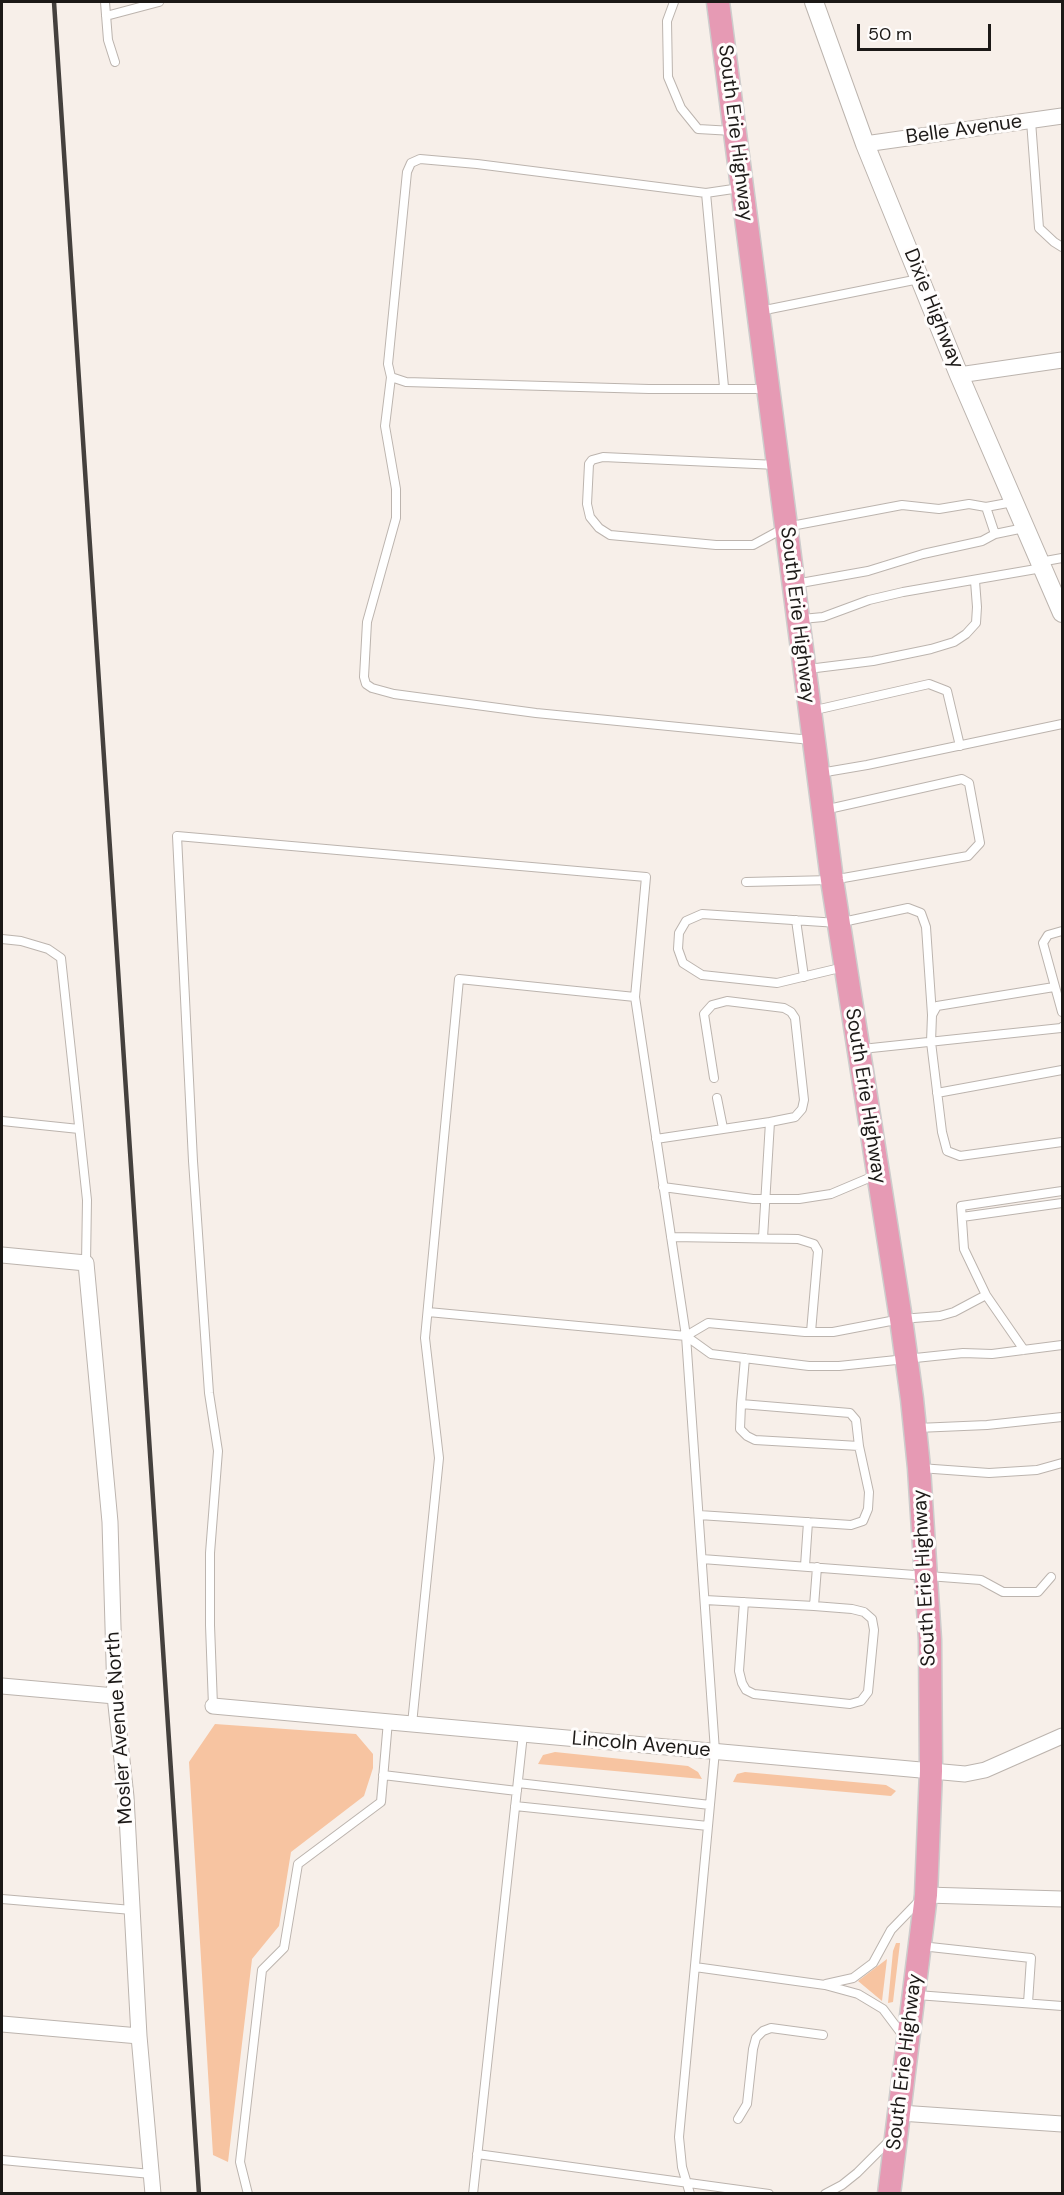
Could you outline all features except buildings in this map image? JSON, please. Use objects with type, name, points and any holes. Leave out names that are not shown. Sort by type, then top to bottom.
[{"type":"main road","name":"South Erie Highway","points":[[718,2],[832,880],[901,1319],[919,1468],[927,1575],[931,1772],[926,1895],[889,2193]]},
{"type":"street","name":"Dixie Highway","points":[[814,2],[865,144],[959,375],[1062,613]]},
{"type":"street","name":"Belle Avenue","points":[[865,144],[1062,116]]},
{"type":"street","points":[[959,375],[1062,360]]},
{"type":"street","points":[[2,1255],[86,1263]]},
{"type":"street","name":"Mosler Avenue North","points":[[86,1263],[110,1522],[115,1696],[126,1797],[139,2036],[153,2193]]},
{"type":"street","points":[[2,1686],[115,1696]]},
{"type":"street","name":"Lincoln Avenue","points":[[213,1706],[965,1774],[985,1770],[1062,1736]]},
{"type":"street","points":[[926,1895],[1062,1899]]},
{"type":"street","points":[[2,2024],[139,2036]]},
{"type":"street","points":[[899,2123],[1062,2124]]},
{"type":"lane","points":[[105,2],[108,40],[114,62]]},
{"type":"lane","points":[[106,16],[159,2]]},
{"type":"lane","points":[[674,2],[667,21],[668,77],[681,108],[698,129],[734,131]]},
{"type":"lane","points":[[1031,121],[1039,228],[1053,242],[1062,247]]},
{"type":"lane","points":[[742,188],[706,193],[477,164],[420,159],[411,163],[407,172],[388,364],[392,376],[385,426],[396,489],[396,518],[368,622],[364,677],[366,684],[372,688],[394,694],[536,713],[814,741]]},
{"type":"lane","points":[[706,193],[724,387]]},
{"type":"lane","points":[[1053,242],[1062,241]]},
{"type":"lane","points":[[758,312],[920,278]]},
{"type":"lane","points":[[392,376],[406,382],[649,389],[724,387],[768,389]]},
{"type":"lane","points":[[778,465],[603,457],[592,460],[589,464],[586,504],[598,528],[610,535],[716,545],[753,545],[786,527],[902,505],[939,509],[969,504],[986,507],[1014,501]]},
{"type":"lane","points":[[986,507],[995,534]]},
{"type":"lane","points":[[793,584],[868,572],[922,554],[982,541],[995,534],[1025,527]]},
{"type":"lane","points":[[798,620],[823,617],[869,600],[903,592],[975,581],[1062,558]]},
{"type":"lane","points":[[804,670],[873,661],[954,642],[976,623],[975,581]]},
{"type":"lane","points":[[810,711],[929,684],[947,691],[960,746]]},
{"type":"lane","points":[[818,773],[867,765],[1062,724]]},
{"type":"lane","points":[[746,882],[832,880],[968,856],[980,843],[969,783],[962,779],[823,810]]},
{"type":"lane","points":[[213,1706],[210,1553],[218,1451],[209,1392],[178,892],[177,836],[646,877],[635,997],[686,1336],[715,1751],[679,2137],[682,2167],[690,2193]]},
{"type":"lane","points":[[845,967],[777,983],[702,975],[683,963],[678,949],[679,933],[686,921],[702,914],[838,923],[908,908],[921,913],[926,927],[932,1016],[931,1042],[942,1132],[947,1150],[960,1156],[1062,1142]]},
{"type":"lane","points":[[796,920],[804,977]]},
{"type":"lane","points":[[1062,931],[1048,935],[1043,944],[1062,1012]]},
{"type":"lane","points":[[2,939],[21,941],[48,949],[61,958],[87,1200],[86,1263]]},
{"type":"lane","points":[[412,1724],[439,1458],[425,1338],[459,979],[635,997]]},
{"type":"lane","points":[[932,1016],[937,1006],[1054,987]]},
{"type":"lane","points":[[656,1139],[795,1117],[802,1109],[804,1100],[795,1018],[791,1012],[784,1008],[727,1001],[712,1005],[704,1014],[714,1078]]},
{"type":"lane","points":[[858,1050],[1062,1027]]},
{"type":"lane","points":[[937,1093],[1062,1070]]},
{"type":"lane","points":[[717,1098],[723,1128]]},
{"type":"lane","points":[[2,1121],[79,1129]]},
{"type":"lane","points":[[763,1238],[770,1122]]},
{"type":"lane","points":[[663,1187],[764,1199],[799,1198],[831,1194],[877,1174]]},
{"type":"lane","points":[[1024,1350],[986,1295],[964,1249],[961,1206],[1062,1191]]},
{"type":"lane","points":[[962,1217],[1062,1203]]},
{"type":"lane","points":[[671,1237],[798,1239],[814,1244],[818,1251],[811,1332]]},
{"type":"lane","points":[[686,1336],[708,1323],[833,1332],[901,1319],[940,1316],[954,1312],[986,1295]]},
{"type":"lane","points":[[428,1312],[686,1336],[711,1354],[819,1366],[963,1353],[992,1354],[1062,1345]]},
{"type":"lane","points":[[745,1358],[740,1429],[747,1437],[755,1440],[859,1446]]},
{"type":"lane","points":[[699,1515],[850,1525],[863,1521],[868,1509],[868,1492],[856,1420],[850,1413],[741,1404]]},
{"type":"lane","points":[[915,1428],[987,1425],[1062,1417]]},
{"type":"lane","points":[[919,1468],[989,1473],[1037,1470],[1062,1463]]},
{"type":"lane","points":[[805,1566],[808,1522]]},
{"type":"lane","points":[[702,1559],[981,1580],[1003,1592],[1038,1592],[1051,1578]]},
{"type":"lane","points":[[814,1606],[817,1567]]},
{"type":"lane","points":[[705,1600],[744,1602],[814,1606],[864,1612],[872,1619],[874,1630],[868,1692],[861,1701],[850,1704],[754,1694],[746,1690],[739,1671],[744,1602]]},
{"type":"lane","points":[[248,2193],[240,2162],[262,1970],[284,1948],[298,1864],[381,1802],[387,1721]]},
{"type":"lane","points":[[472,2193],[523,1734]]},
{"type":"lane","points":[[383,1775],[710,1804]]},
{"type":"lane","points":[[515,1806],[708,1826]]},
{"type":"lane","points":[[825,1985],[853,1978],[873,1964],[891,1930],[926,1895]]},
{"type":"lane","points":[[2,1899],[132,1910]]},
{"type":"lane","points":[[919,1946],[1031,1958],[1028,2002]]},
{"type":"lane","points":[[695,1967],[825,1985],[858,1994],[883,2009],[908,2042]]},
{"type":"lane","points":[[914,1995],[1062,2006]]},
{"type":"lane","points":[[738,2119],[747,2104],[756,2038],[763,2031],[771,2028],[824,2035]]},
{"type":"lane","points":[[825,2193],[842,2185],[857,2173],[899,2123]]},
{"type":"lane","points":[[477,2154],[768,2193]]},
{"type":"lane","points":[[2,2160],[151,2174]]},
{"type":"shaded area","points":[[215,1724],[356,1734],[373,1754],[373,1768],[364,1796],[291,1852],[279,1926],[252,1959],[228,2162],[213,2155],[189,1762]]},
{"type":"shaded area","points":[[555,1752],[688,1766],[698,1772],[702,1779],[538,1764],[543,1755]]},
{"type":"shaded area","points":[[745,1772],[886,1785],[896,1791],[891,1796],[733,1782],[737,1774]]},
{"type":"shaded area","points":[[896,1943],[900,1943],[893,2002],[888,2003],[893,1951]]},
{"type":"shaded area","points":[[887,1959],[882,2001],[858,1981]]},
{"type":"railway","points":[[54,2],[199,2194]]}]
